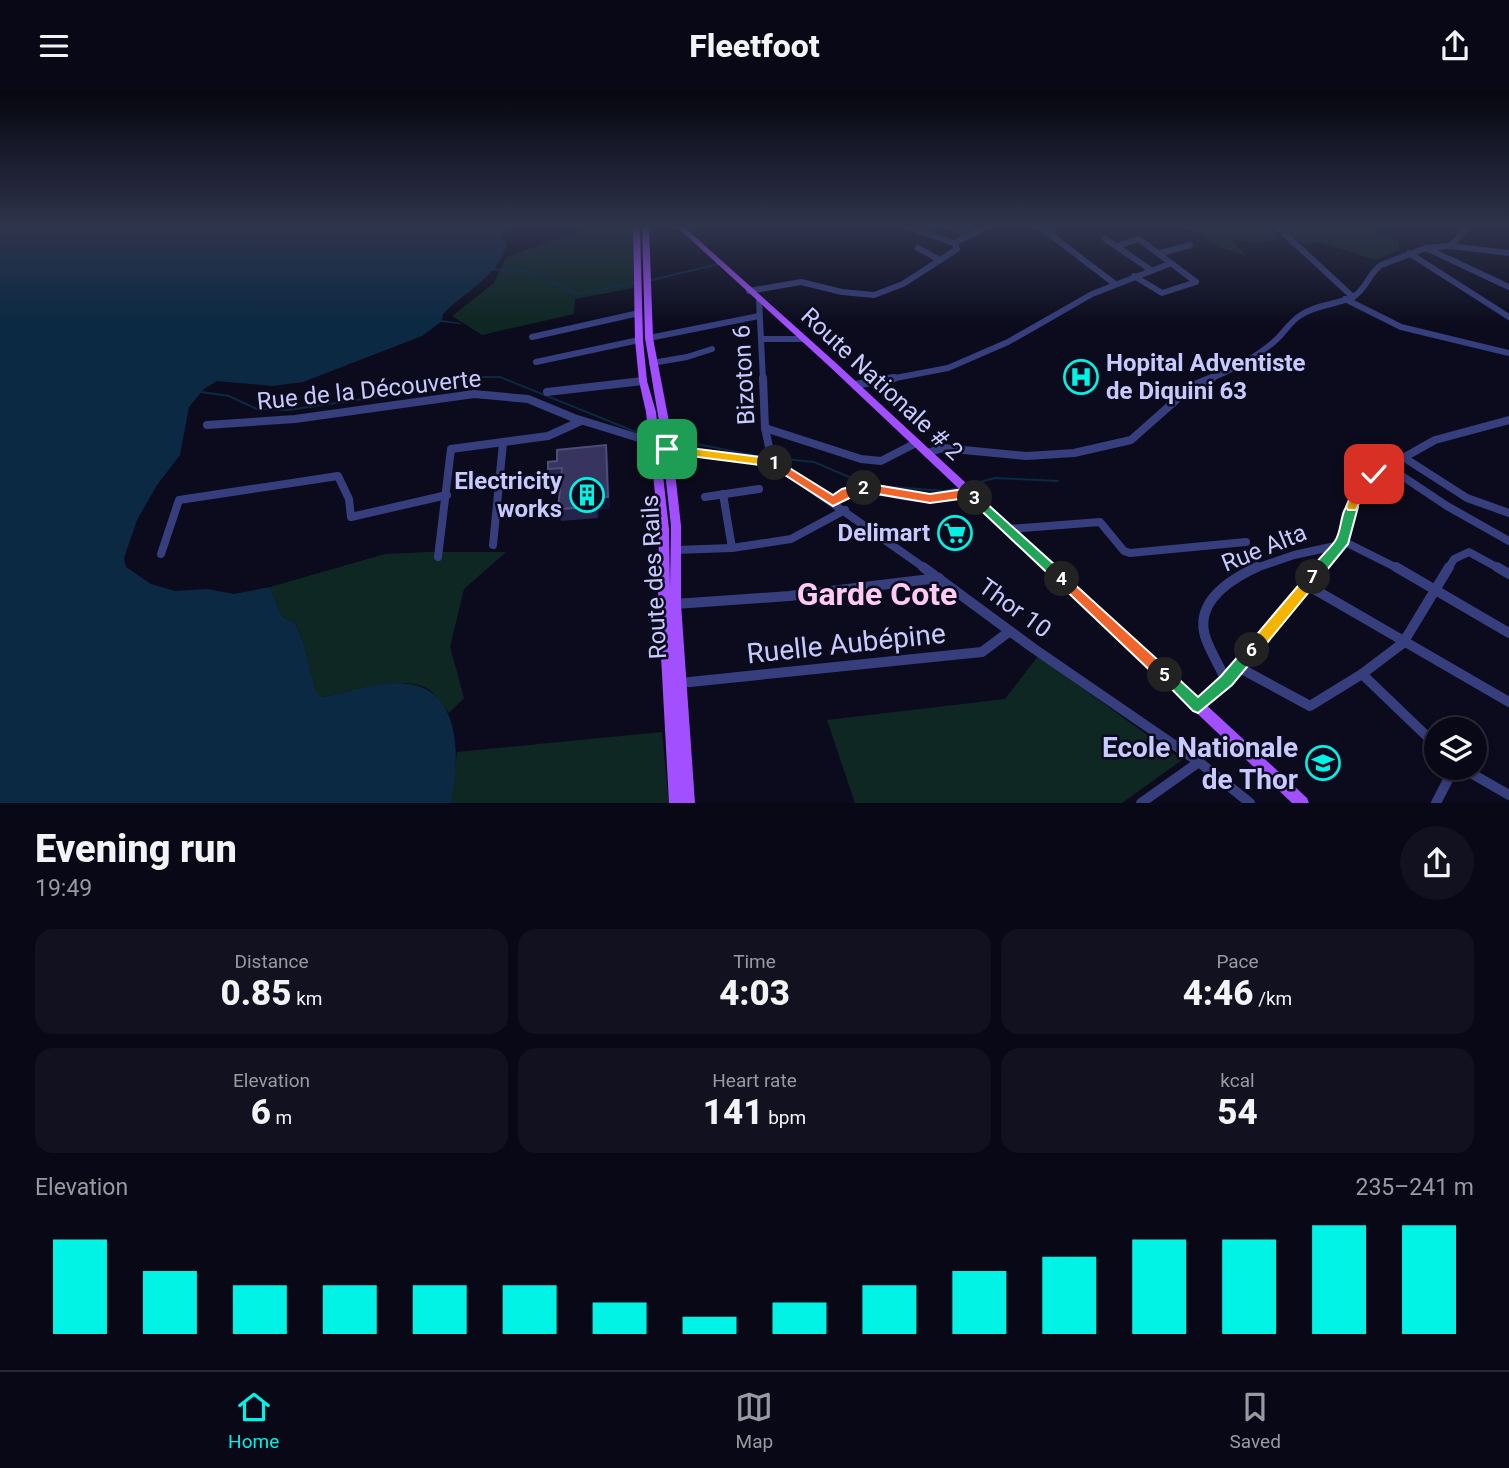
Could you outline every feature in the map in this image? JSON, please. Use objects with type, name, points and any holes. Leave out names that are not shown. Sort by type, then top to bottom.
[{"type":"main road","name":"Route des Rails","points":[[639,259],[652,363],[665,427],[676,526],[675,604],[688,803]]},
{"type":"main road","name":"Route des Rails","points":[[641,276],[642,259]]},
{"type":"main road","name":"Route Nationale # 2","points":[[715,259],[1302,803]]},
{"type":"main road","name":"Route des Rails","points":[[642,286],[639,340],[643,381],[655,443],[664,529],[664,601],[676,803]]},
{"type":"street","points":[[1083,259],[1115,284]]},
{"type":"street","points":[[1136,259],[1151,269]]},
{"type":"street","points":[[1134,276],[1162,293],[1195,283],[1166,259]]},
{"type":"street","points":[[1310,259],[1349,298],[1401,327],[1509,353]]},
{"type":"street","points":[[927,453],[943,449],[1026,456],[1073,453],[1131,440],[1192,386],[1239,367],[1276,340],[1300,315],[1322,305],[1349,298],[1363,289],[1375,269],[1396,259]]},
{"type":"street","points":[[1419,259],[1509,317]]},
{"type":"street","points":[[1450,259],[1509,287]]},
{"type":"street","points":[[750,291],[801,282],[842,292],[874,295],[903,284],[940,260]]},
{"type":"street","points":[[855,386],[948,368],[1008,342],[1091,294],[1169,264]]},
{"type":"street","name":"Bizoton 6","points":[[759,300],[763,339],[765,428],[772,461]]},
{"type":"street","points":[[532,337],[639,313]]},
{"type":"street","points":[[649,338],[759,316]]},
{"type":"street","points":[[763,339],[804,339]]},
{"type":"street","points":[[536,362],[639,340]]},
{"type":"street","points":[[652,363],[687,357],[712,349]]},
{"type":"street","points":[[547,392],[643,381]]},
{"type":"street","name":"Rue de la Découverte","points":[[207,425],[295,419],[474,394],[528,399],[581,421],[655,443]]},
{"type":"street","points":[[1198,706],[1226,681],[1342,543],[1362,481],[1435,440],[1509,420]]},
{"type":"street","points":[[438,557],[452,449],[548,436],[581,421]]},
{"type":"street","points":[[765,428],[861,459],[881,460],[916,443]]},
{"type":"street","points":[[493,545],[503,443]]},
{"type":"street","name":"Thor 10","points":[[667,447],[772,461],[1199,762],[1250,803]]},
{"type":"street","points":[[1403,457],[1467,498],[1509,513]]},
{"type":"street","points":[[1387,467],[1447,506],[1509,541]]},
{"type":"street","points":[[160,554],[179,500],[338,477],[349,499],[351,517],[447,495]]},
{"type":"street","points":[[833,502],[847,492],[862,487],[930,499],[970,493]]},
{"type":"street","points":[[705,497],[759,489]]},
{"type":"street","points":[[723,495],[732,548]]},
{"type":"street","points":[[675,550],[732,548],[795,538],[845,510]]},
{"type":"street","points":[[1008,529],[1100,522],[1124,551],[1130,553],[1245,542]]},
{"type":"street","points":[[1342,543],[1374,555],[1509,633]]},
{"type":"street","name":"Rue Alta","points":[[1226,681],[1204,630],[1210,605],[1218,590],[1236,578],[1273,562],[1342,543]]},
{"type":"street","points":[[1238,667],[1310,706],[1362,674],[1403,643],[1454,559],[1469,552],[1509,574]]},
{"type":"street","points":[[675,604],[789,596],[939,579]]},
{"type":"street","points":[[1307,585],[1509,702]]},
{"type":"street","name":"Ruelle Aubépine","points":[[680,683],[982,652],[1010,631]]},
{"type":"street","points":[[1362,674],[1424,734]]},
{"type":"street","points":[[1142,803],[1199,762]]},
{"type":"street","points":[[1436,803],[1448,780]]},
{"type":"street","points":[[1483,780],[1509,795]]},
{"type":"green space","points":[[505,259],[633,259],[633,288],[575,299],[574,314],[482,335],[452,316],[494,283]]},
{"type":"green space","points":[[506,552],[464,589],[450,647],[464,698],[449,713],[431,691],[408,683],[378,685],[323,697],[316,693],[303,642],[295,623],[282,617],[270,587],[385,554]]},
{"type":"green space","points":[[1038,656],[1182,760],[1122,803],[855,803],[827,720],[1005,699]]},
{"type":"green space","points":[[662,732],[669,803],[451,803],[457,752]]},
{"type":"water","points":[[0,259],[500,259],[480,283],[443,314],[442,320],[462,323],[460,324],[441,322],[422,336],[303,382],[273,386],[217,381],[204,389],[189,407],[180,455],[157,485],[137,520],[124,558],[126,567],[151,584],[175,591],[207,589],[234,594],[270,587],[282,617],[295,623],[303,642],[316,692],[323,697],[391,683],[414,685],[430,691],[442,702],[454,734],[456,752],[451,803],[0,803]]},
{"type":"building","name":"Electricity works","points":[[606,445],[608,497],[596,498],[596,507],[558,509],[562,468],[548,469],[548,462],[557,461],[557,450]]},
{"type":"waterway","points":[[652,280],[718,264]]},
{"type":"waterway","points":[[491,269],[532,272],[575,294],[636,283]]},
{"type":"waterway","points":[[201,392],[229,396],[257,409],[288,410],[370,398],[455,377],[500,377],[646,436]]},
{"type":"waterway","points":[[672,439],[752,455]]},
{"type":"waterway","points":[[775,458],[814,462],[856,480],[880,486],[944,491],[957,488]]},
{"type":"waterway","points":[[969,485],[995,478],[1058,481]]},
{"type":"place","name":"Hopital Adventiste de Diquini 63","points":[[1081,377]]},
{"type":"place","name":"Electricity works","points":[[587,495]]},
{"type":"place","name":"Delimart","points":[[955,533]]},
{"type":"place","name":"Ecole Nationale de Thor","points":[[1323,763]]},
{"type":"district","name":"Garde Cote","points":[[877,594]]},
{"type":"route","points":[[667,449],[772,461],[833,502],[847,492],[862,487],[930,499],[970,493],[1198,706],[1226,681],[1343,541],[1362,481],[1374,474]]}]
